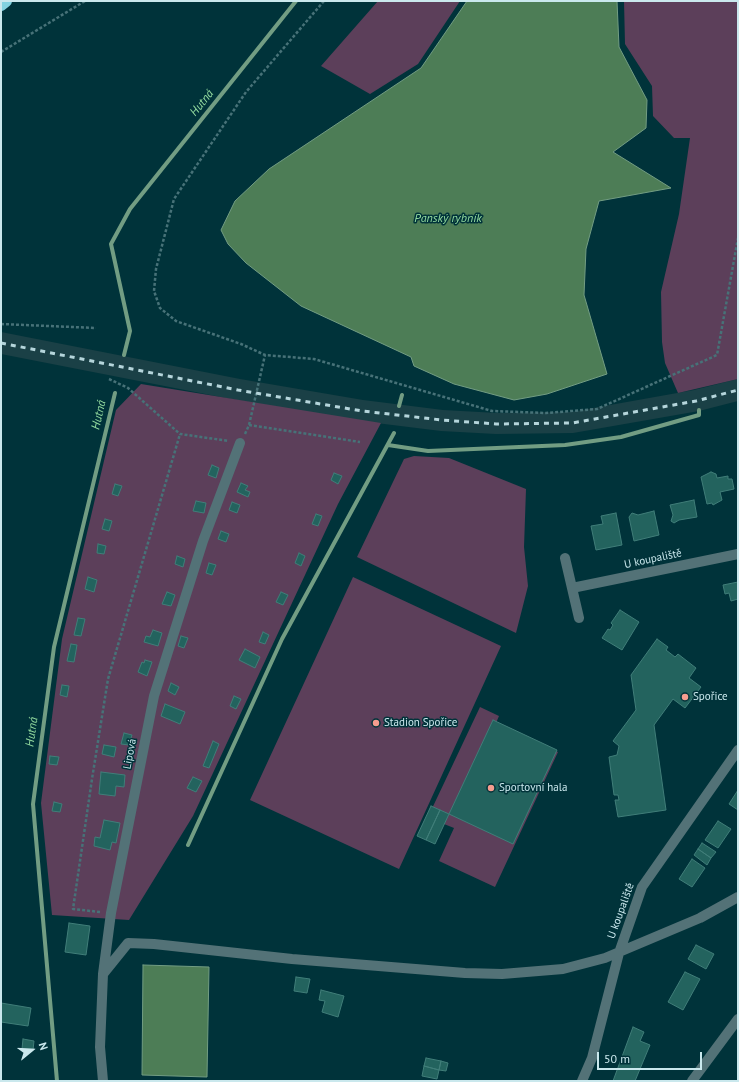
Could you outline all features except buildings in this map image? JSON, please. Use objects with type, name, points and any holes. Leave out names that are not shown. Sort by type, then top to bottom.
[{"type":"highway","points":[[1,5],[6,1]]},
{"type":"street","name":"Lipová","points":[[103,1081],[100,1047],[103,974],[111,913],[154,696],[203,540],[240,443]]},
{"type":"street","name":"U koupaliště","points":[[572,588],[738,554]]},
{"type":"street","points":[[565,558],[579,618]]},
{"type":"street","name":"U koupaliště","points":[[582,1081],[592,1058],[619,952],[642,887],[738,750]]},
{"type":"street","points":[[103,974],[128,943],[154,944],[292,959],[465,973],[502,974],[563,969],[605,958],[700,918],[738,897]]},
{"type":"street","points":[[692,1081],[738,1019]]},
{"type":"path","points":[[1,52],[85,1]]},
{"type":"path","points":[[324,1],[246,92],[174,199],[156,269],[154,291],[160,308],[176,321],[241,344],[265,355],[314,359],[492,411],[546,414],[597,409],[717,355],[738,238]]},
{"type":"path","points":[[1,324],[96,328]]},
{"type":"path","points":[[109,378],[128,388],[180,434],[240,443],[249,425],[265,355]]},
{"type":"path","points":[[249,425],[360,442]]},
{"type":"path","points":[[111,913],[73,909],[108,679],[180,434]]},
{"type":"shaded area","points":[[378,1],[460,1],[418,64],[370,94],[321,66]]},
{"type":"shaded area","points":[[624,1],[738,1],[738,379],[678,393],[665,363],[662,342],[661,292],[679,214],[690,138],[674,138],[653,116],[652,86],[625,44]]},
{"type":"shaded area","points":[[1,332],[240,379],[363,400],[443,410],[497,413],[571,412],[694,390],[738,379],[738,401],[699,411],[573,433],[496,434],[441,431],[360,421],[236,400],[1,354]]},
{"type":"shaded area","points":[[141,384],[381,423],[338,504],[193,816],[129,920],[52,915],[41,803],[62,639],[116,410]]},
{"type":"shaded area","points":[[414,456],[449,458],[526,489],[524,547],[528,586],[516,633],[357,557],[404,459]]},
{"type":"shaded area","name":"Stadion Spořice","points":[[353,577],[501,646],[399,869],[250,800]]},
{"type":"shaded area","name":"Sportovní hala","points":[[480,707],[499,716],[496,723],[558,752],[495,887],[439,861],[454,828],[444,824],[419,836]]},
{"type":"water","name":"Panský rybník","points":[[467,1],[617,1],[619,47],[647,100],[646,128],[613,152],[671,188],[599,201],[586,249],[584,295],[607,374],[547,394],[514,400],[454,384],[414,366],[411,357],[301,306],[246,263],[228,244],[221,230],[235,201],[269,169],[421,68]]},
{"type":"water","points":[[143,965],[209,967],[207,1077],[142,1075]]},
{"type":"waterway","name":"Hutná","points":[[124,355],[130,331],[111,244],[130,209],[296,1]]},
{"type":"waterway","name":"Hutná","points":[[57,1081],[33,804],[54,647],[115,393]]},
{"type":"waterway","points":[[399,406],[402,395]]},
{"type":"waterway","points":[[388,445],[428,451],[565,445],[621,437],[699,415],[699,410]]},
{"type":"waterway","points":[[188,845],[282,639],[394,433]]},
{"type":"railway","points":[[1,343],[238,390],[362,411],[442,420],[496,424],[572,423],[696,401],[738,390]]},
{"type":"place","name":"Spořice","points":[[685,697]]},
{"type":"place","name":"Stadion Spořice","points":[[376,723]]},
{"type":"place","name":"Sportovní hala","points":[[491,788]]}]
